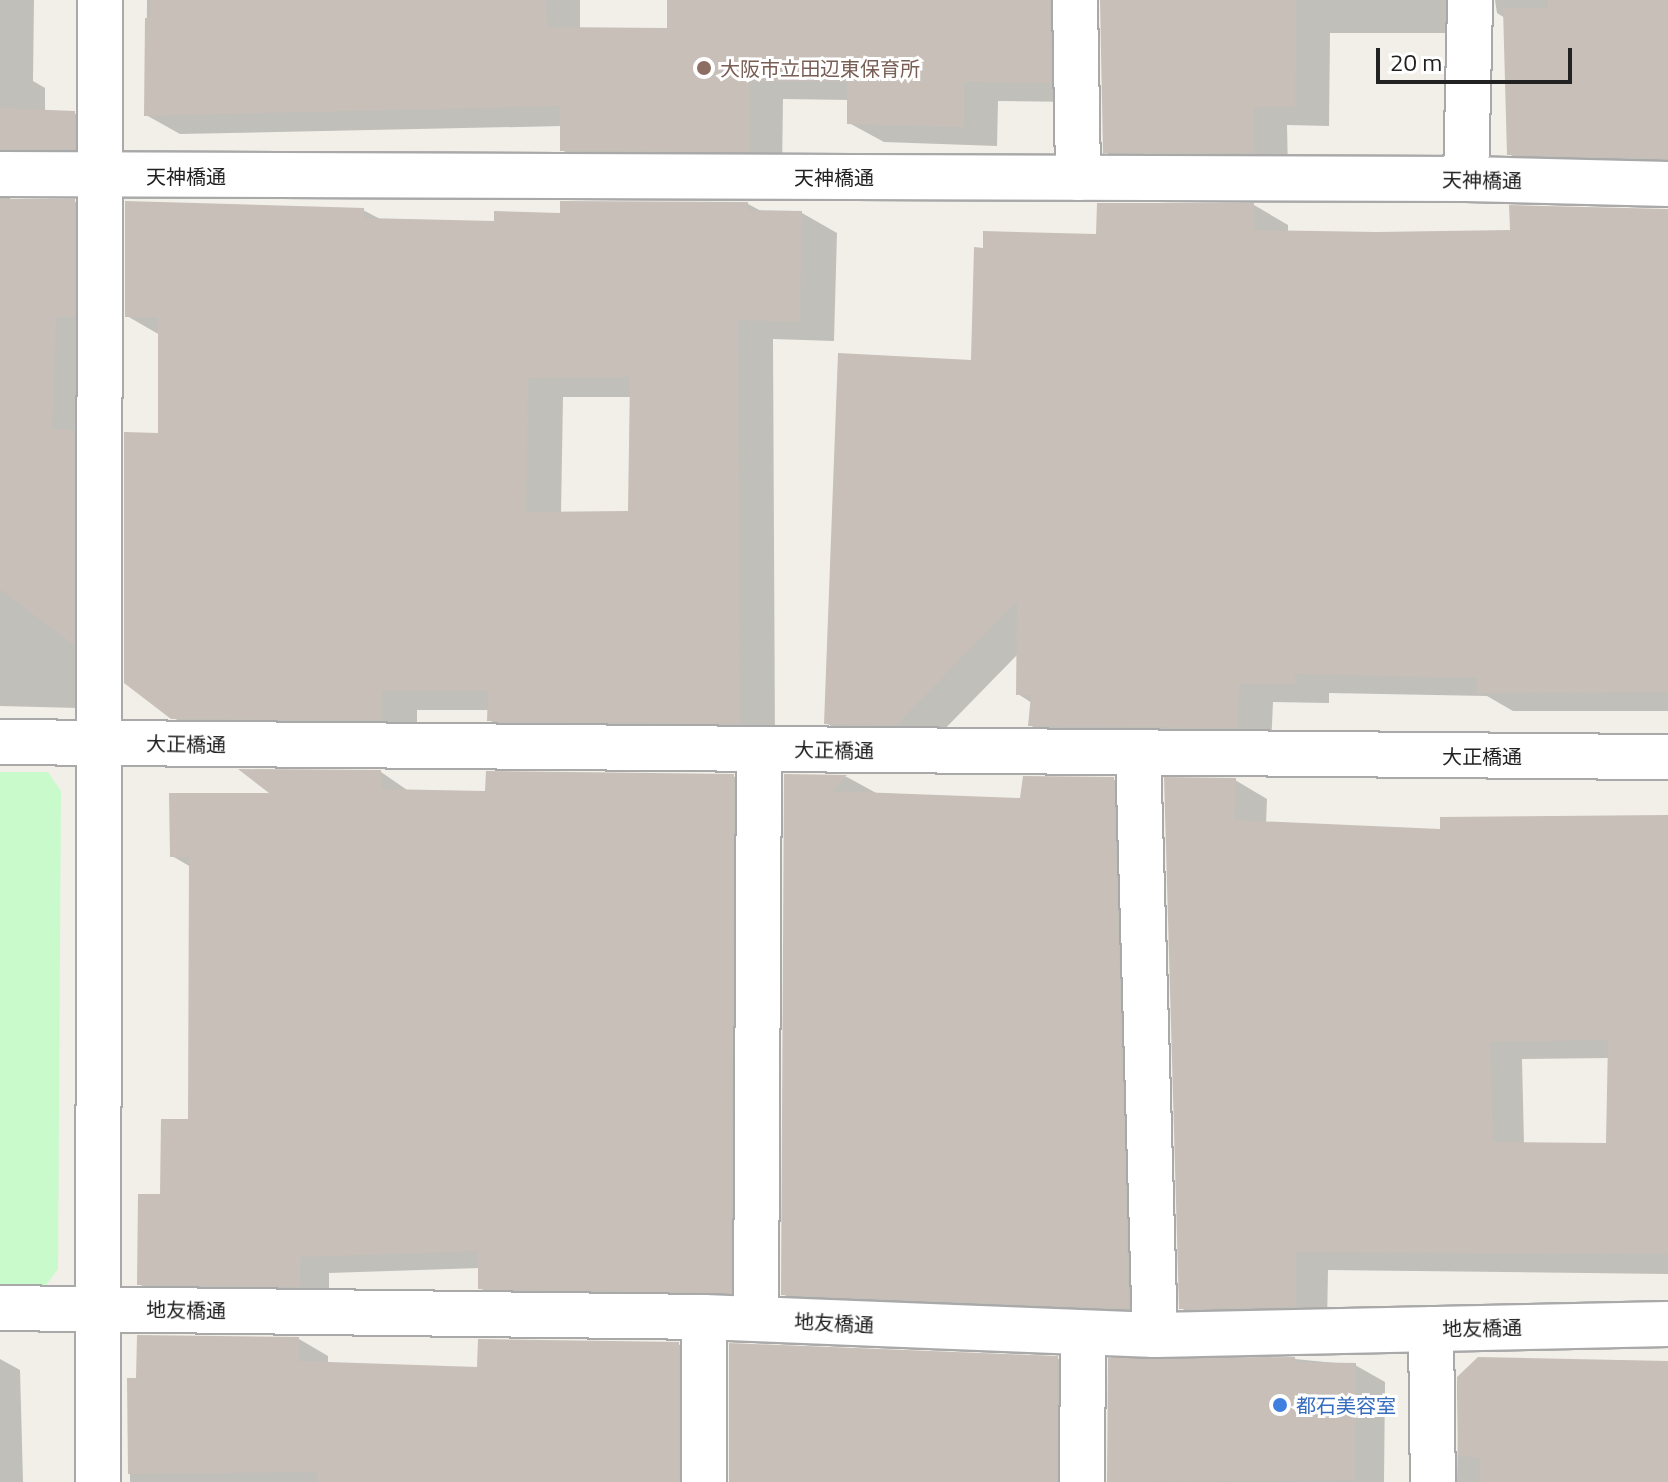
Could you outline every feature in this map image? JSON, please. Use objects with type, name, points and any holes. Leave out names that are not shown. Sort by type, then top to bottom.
[{"type":"street","points":[[98,1482],[100,0]]},
{"type":"street","points":[[1075,0],[1078,178]]},
{"type":"street","points":[[1466,179],[1470,0]]},
{"type":"street","name":"天神橋通","points":[[0,174],[1466,179],[1668,184]]},
{"type":"street","name":"大正橋通","points":[[0,742],[1668,757]]},
{"type":"street","points":[[756,1319],[759,749]]},
{"type":"street","points":[[1138,753],[1155,1335]]},
{"type":"street","name":"地友橋通","points":[[0,1308],[704,1317],[1155,1335],[1668,1324]]},
{"type":"street","points":[[704,1317],[704,1482]]},
{"type":"street","points":[[1431,1329],[1433,1482]]},
{"type":"street","points":[[1082,1482],[1083,1334]]},
{"type":"green space","points":[[0,772],[48,772],[61,791],[58,1269],[43,1289],[0,1289]]},
{"type":"building","points":[[150,0],[546,0],[547,27],[667,28],[667,0],[1050,0],[1051,83],[964,82],[964,127],[847,124],[847,81],[749,81],[749,152],[560,151],[560,106],[144,116],[145,18],[150,18]]},
{"type":"building","points":[[1100,0],[1296,0],[1295,107],[1253,107],[1254,153],[1103,153]]},
{"type":"building","points":[[1548,0],[1668,0],[1668,159],[1507,155],[1503,8],[1548,8]]},
{"type":"building","points":[[0,108],[75,111],[75,149],[0,149]]},
{"type":"building","points":[[0,199],[75,199],[75,317],[56,317],[52,429],[74,430],[74,645],[0,589]]},
{"type":"building","points":[[125,201],[364,208],[364,218],[494,221],[494,211],[560,213],[560,201],[748,202],[748,210],[802,211],[800,322],[738,320],[740,724],[487,721],[488,691],[382,691],[382,720],[171,719],[124,683],[124,432],[158,433],[158,317],[125,317]],"holes":[[[630,377],[628,511],[526,512],[528,378]]]},
{"type":"building","points":[[1097,203],[1254,203],[1254,230],[1376,232],[1510,230],[1509,205],[1668,209],[1668,692],[1477,693],[1477,678],[1295,674],[1295,684],[1239,684],[1237,728],[1028,726],[1031,695],[1016,695],[1017,601],[896,725],[824,724],[838,353],[971,360],[974,247],[983,248],[983,231],[1096,234]]},
{"type":"building","points":[[238,769],[381,770],[381,789],[485,791],[486,771],[734,774],[731,1293],[478,1289],[478,1251],[300,1257],[300,1287],[137,1285],[138,1194],[160,1194],[161,1119],[188,1119],[189,857],[170,857],[169,793],[269,793]]},
{"type":"building","points":[[784,774],[847,775],[832,791],[1020,798],[1023,776],[1114,777],[1129,1309],[781,1295]]},
{"type":"building","points":[[1164,777],[1236,778],[1234,820],[1440,829],[1440,817],[1668,815],[1668,1254],[1296,1252],[1296,1307],[1179,1309]],"holes":[[[1608,1040],[1606,1143],[1493,1142],[1490,1042]]]},
{"type":"building","points":[[137,1335],[299,1337],[299,1361],[477,1367],[478,1339],[679,1342],[679,1482],[316,1482],[317,1472],[128,1474],[127,1378],[136,1378]]},
{"type":"building","points":[[729,1343],[1058,1356],[1057,1482],[729,1482]]},
{"type":"building","points":[[1295,1357],[1295,1362],[1356,1363],[1355,1480],[1107,1482],[1108,1358]]},
{"type":"building","points":[[1478,1357],[1668,1361],[1668,1482],[1480,1482],[1480,1458],[1458,1456],[1457,1395],[1457,1377]]},
{"type":"place","name":"大阪市立田辺東保育所","points":[[704,68]]},
{"type":"place","name":"都石美容室","points":[[1280,1405]]}]
